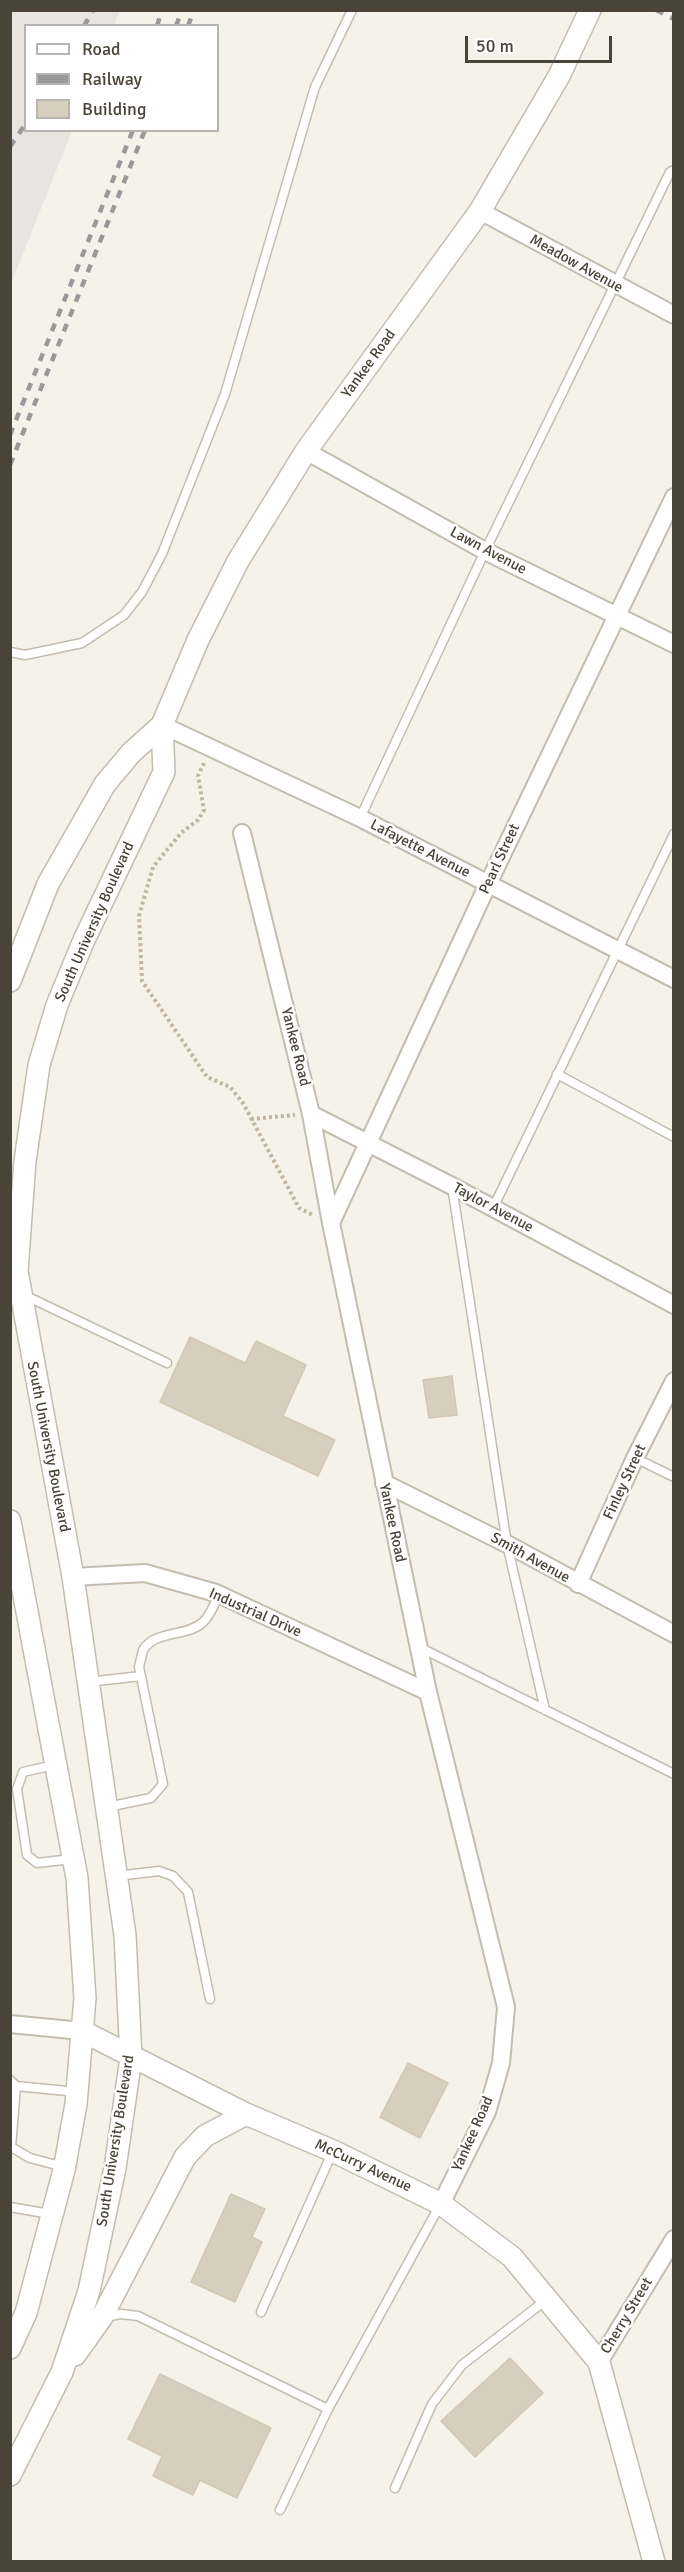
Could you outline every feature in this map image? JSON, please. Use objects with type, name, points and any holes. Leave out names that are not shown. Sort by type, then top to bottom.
[{"type":"street","name":"Yankee Road","points":[[162,725],[198,640],[238,561],[306,451],[480,211],[559,76],[590,10]]},
{"type":"street","name":"Meadow Avenue","points":[[480,211],[614,285],[674,315]]},
{"type":"street","name":"Lawn Avenue","points":[[306,451],[485,551],[674,644]]},
{"type":"street","name":"Pearl Street","points":[[331,1223],[488,884],[674,497]]},
{"type":"street","name":"Lafayette Avenue","points":[[162,725],[360,818],[674,979]]},
{"type":"street","points":[[10,981],[48,884],[105,784],[131,753],[162,725]]},
{"type":"street","name":"South University Boulevard","points":[[10,2475],[62,2372],[89,2292],[115,2168],[131,2058],[125,1935],[117,1876],[73,1577],[17,1271],[25,1161],[39,1065],[57,1005],[84,940],[164,772],[162,725]]},
{"type":"street","name":"Yankee Road","points":[[242,833],[311,1114],[331,1223],[428,1692],[506,2007],[501,2063],[487,2112],[441,2204]]},
{"type":"street","name":"Taylor Avenue","points":[[311,1114],[452,1186],[674,1305]]},
{"type":"street","name":"Finley Street","points":[[578,1584],[635,1458],[674,1381]]},
{"type":"street","name":"Smith Avenue","points":[[384,1484],[507,1544],[674,1635]]},
{"type":"street","points":[[10,1521],[74,1859],[81,1922],[85,1998],[77,2092],[65,2168],[26,2313],[15,2325],[10,2348]]},
{"type":"street","name":"Industrial Drive","points":[[73,1577],[145,1573],[219,1595],[428,1692]]},
{"type":"street","points":[[10,2024],[82,2031]]},
{"type":"street","name":"McCurry Avenue","points":[[82,2031],[131,2058],[246,2114],[333,2151],[441,2204],[512,2257],[599,2362]]},
{"type":"street","points":[[62,2372],[102,2317],[185,2157],[205,2136],[246,2114]]},
{"type":"street","name":"Cherry Street","points":[[599,2362],[674,2239]]},
{"type":"street","points":[[599,2362],[654,2562]]},
{"type":"lane","points":[[10,652],[25,655],[82,644],[124,615],[142,592],[162,554],[225,394],[315,87],[352,10]]},
{"type":"lane","points":[[360,818],[485,551],[670,172],[674,170]]},
{"type":"lane","points":[[493,1208],[674,834]]},
{"type":"lane","points":[[557,1074],[674,1137]]},
{"type":"lane","points":[[452,1186],[507,1544],[545,1710]]},
{"type":"lane","points":[[20,1293],[167,1363]]},
{"type":"lane","points":[[635,1458],[674,1477]]},
{"type":"lane","points":[[106,1807],[151,1798],[163,1784],[139,1661],[145,1646],[163,1636],[198,1627],[207,1619],[219,1595]]},
{"type":"lane","points":[[418,1646],[674,1774]]},
{"type":"lane","points":[[88,1682],[141,1676]]},
{"type":"lane","points":[[57,1764],[23,1772],[17,1789],[27,1856],[37,1863],[74,1859]]},
{"type":"lane","points":[[117,1876],[159,1871],[173,1876],[188,1892],[210,1999]]},
{"type":"lane","points":[[65,2168],[30,2158],[11,2147],[13,2083],[77,2092]]},
{"type":"lane","points":[[261,2312],[333,2151]]},
{"type":"lane","points":[[280,2510],[328,2409],[441,2204]]},
{"type":"lane","points":[[10,2207],[54,2215]]},
{"type":"lane","points":[[395,2488],[432,2404],[462,2365],[548,2298]]},
{"type":"lane","points":[[102,2317],[121,2314],[138,2316],[328,2409]]},
{"type":"path","points":[[211,749],[198,776],[204,810],[198,820],[181,833],[153,867],[139,916],[142,981],[207,1077],[230,1087],[243,1102],[299,1208],[331,1223]]},
{"type":"path","points":[[251,1119],[311,1114]]},
{"type":"shaded area","points":[[11,10],[120,11],[114,24],[24,24],[24,132],[72,132],[11,284]]},
{"type":"building","points":[[190,1337],[245,1363],[256,1341],[306,1365],[283,1416],[335,1440],[318,1476],[160,1402]]},
{"type":"building","points":[[452,1376],[457,1415],[429,1418],[423,1380]]},
{"type":"building","points":[[408,2063],[448,2083],[420,2138],[380,2117]]},
{"type":"building","points":[[231,2194],[265,2209],[252,2237],[262,2242],[235,2302],[191,2282]]},
{"type":"building","points":[[510,2358],[543,2393],[475,2457],[441,2421]]},
{"type":"building","points":[[160,2374],[271,2428],[237,2498],[200,2480],[193,2495],[153,2476],[162,2456],[128,2439]]},
{"type":"railway","points":[[85,24],[93,10]]},
{"type":"railway","points":[[158,24],[162,10]]},
{"type":"railway","points":[[177,24],[182,10]]},
{"type":"railway","points":[[189,24],[194,10]]},
{"type":"railway","points":[[656,10],[674,19]]},
{"type":"railway","points":[[10,147],[24,126]]},
{"type":"railway","points":[[10,435],[132,132]]},
{"type":"railway","points":[[10,465],[144,132]]}]
